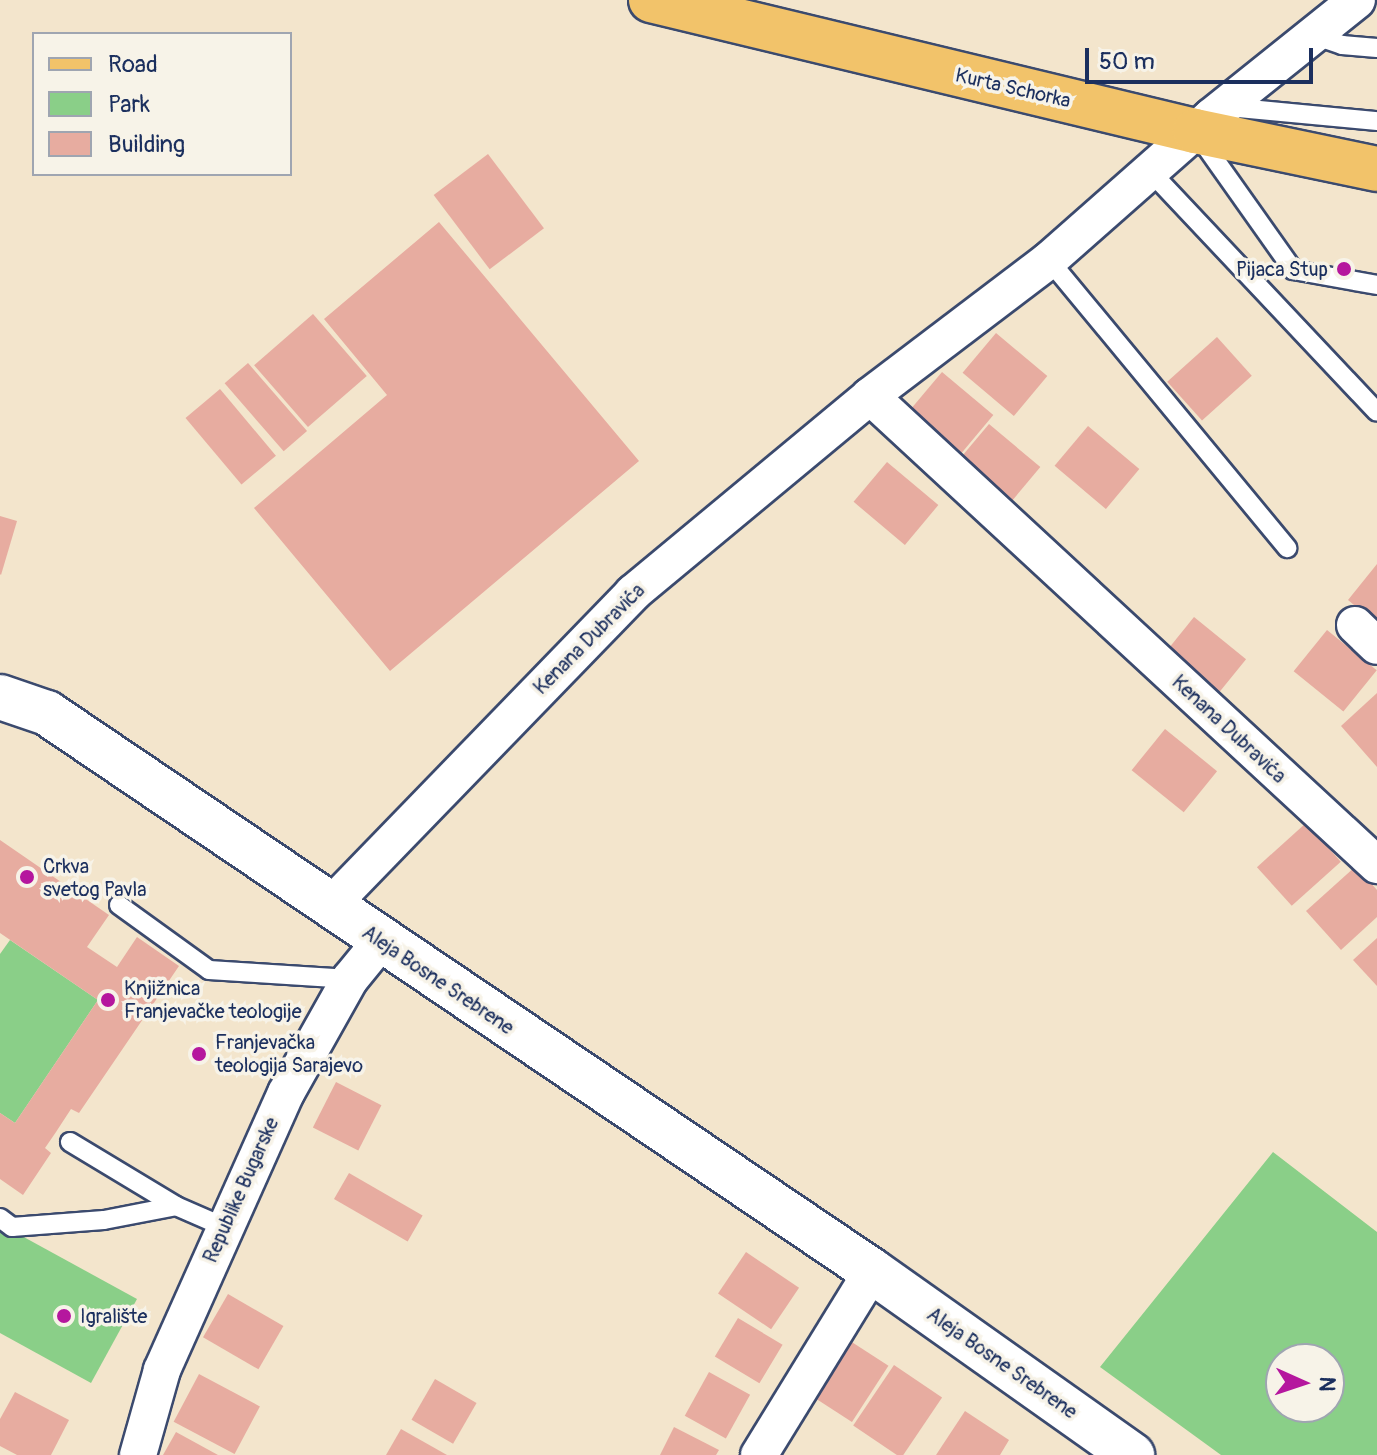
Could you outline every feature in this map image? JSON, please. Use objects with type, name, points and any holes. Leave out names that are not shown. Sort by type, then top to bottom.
[{"type":"main road","name":"Kurta Schorka","points":[[651,0],[1209,119],[1377,169]]},
{"type":"street","name":"Kenana Dubravića","points":[[330,906],[633,593],[870,396],[1049,260],[1209,119],[1357,0]]},
{"type":"street","name":"Kenana Dubravića","points":[[870,396],[1377,865]]},
{"type":"street","name":"Aleja Bosne Srebrene","points":[[0,697],[47,713],[872,1271],[1132,1455]]},
{"type":"street","name":"Republike Bugarske","points":[[138,1455],[162,1370],[286,1093],[350,979],[381,941]]},
{"type":"street","points":[[759,1455],[872,1271]]},
{"type":"lane","points":[[1313,35],[1342,45],[1377,48]]},
{"type":"lane","points":[[1377,121],[1209,119],[1293,270],[1377,285]]},
{"type":"lane","points":[[1149,170],[1377,412]]},
{"type":"lane","points":[[1049,260],[1287,548]]},
{"type":"lane","points":[[119,905],[209,970],[350,979]]},
{"type":"lane","points":[[70,1142],[176,1206],[224,1227]]},
{"type":"lane","points":[[0,1218],[12,1227],[104,1220],[176,1206]]},
{"type":"green space","points":[[10,940],[98,1000],[15,1123],[0,1113],[0,954]]},
{"type":"green space","points":[[1273,1152],[1377,1232],[1377,1455],[1221,1455],[1100,1367]]},
{"type":"green space","name":"Igralište","points":[[0,1224],[137,1299],[91,1383],[0,1333]]},
{"type":"building","points":[[488,154],[544,228],[490,269],[434,195]]},
{"type":"building","points":[[439,222],[639,461],[390,671],[254,508],[387,395],[324,319]]},
{"type":"building","points":[[313,314],[367,376],[308,427],[254,365]]},
{"type":"building","points":[[996,333],[1047,376],[1014,416],[963,373]]},
{"type":"building","points":[[1217,337],[1252,376],[1202,420],[1167,382]]},
{"type":"building","points":[[248,363],[307,431],[284,451],[225,383]]},
{"type":"building","points":[[942,372],[993,415],[960,455],[909,412]]},
{"type":"building","points":[[220,389],[276,456],[241,485],[186,418]]},
{"type":"building","points":[[989,424],[1040,467],[1006,508],[955,465]]},
{"type":"building","points":[[1088,426],[1139,469],[1106,509],[1055,466]]},
{"type":"building","points":[[887,462],[938,505],[905,545],[854,502]]},
{"type":"building","points":[[0,516],[17,521],[1,575],[0,574]]},
{"type":"building","points":[[1377,564],[1377,624],[1348,600]]},
{"type":"building","points":[[1194,617],[1246,659],[1213,700],[1161,657]]},
{"type":"building","points":[[1327,630],[1377,670],[1343,711],[1294,671]]},
{"type":"building","points":[[1377,693],[1377,767],[1341,726]]},
{"type":"building","points":[[1165,729],[1217,771],[1184,812],[1132,770]]},
{"type":"building","points":[[1306,823],[1341,862],[1292,906],[1257,867]]},
{"type":"building","points":[[0,840],[109,915],[87,947],[117,967],[137,937],[179,966],[79,1113],[71,1109],[45,1148],[51,1153],[23,1195],[0,1179],[0,1113],[15,1123],[98,1000],[0,933]]},
{"type":"building","points":[[1356,866],[1377,890],[1377,917],[1341,950],[1306,911]]},
{"type":"building","points":[[1377,938],[1377,986],[1353,960]]},
{"type":"building","points":[[336,1082],[381,1105],[358,1151],[313,1127]]},
{"type":"building","points":[[349,1173],[423,1216],[408,1241],[334,1199]]},
{"type":"building","points":[[746,1252],[799,1288],[771,1329],[718,1293]]},
{"type":"building","points":[[228,1294],[283,1326],[258,1369],[203,1337]]},
{"type":"building","points":[[738,1318],[783,1345],[759,1383],[715,1357]]},
{"type":"building","points":[[844,1337],[888,1366],[852,1422],[808,1393]]},
{"type":"building","points":[[894,1365],[942,1397],[903,1455],[897,1455],[853,1426]]},
{"type":"building","points":[[709,1372],[750,1395],[726,1439],[685,1416]]},
{"type":"building","points":[[199,1374],[260,1406],[235,1454],[174,1422]]},
{"type":"building","points":[[435,1379],[477,1403],[453,1444],[412,1420]]},
{"type":"building","points":[[15,1392],[69,1420],[51,1455],[17,1455],[0,1446],[0,1419]]},
{"type":"building","points":[[965,1411],[1009,1440],[1000,1455],[936,1455]]},
{"type":"building","points":[[674,1427],[719,1450],[716,1455],[660,1455]]},
{"type":"building","points":[[401,1429],[447,1455],[386,1455]]},
{"type":"building","points":[[176,1432],[218,1455],[163,1455]]},
{"type":"place","name":"Pijaca Stup","points":[[1344,269]]},
{"type":"place","name":"Crkva svetog Pavla","points":[[27,877]]},
{"type":"place","name":"Knjižnica Franjevačke teologije","points":[[108,1000]]},
{"type":"place","name":"Franjevačka teologija Sarajevo","points":[[199,1054]]},
{"type":"place","name":"Igralište","points":[[64,1316]]}]
